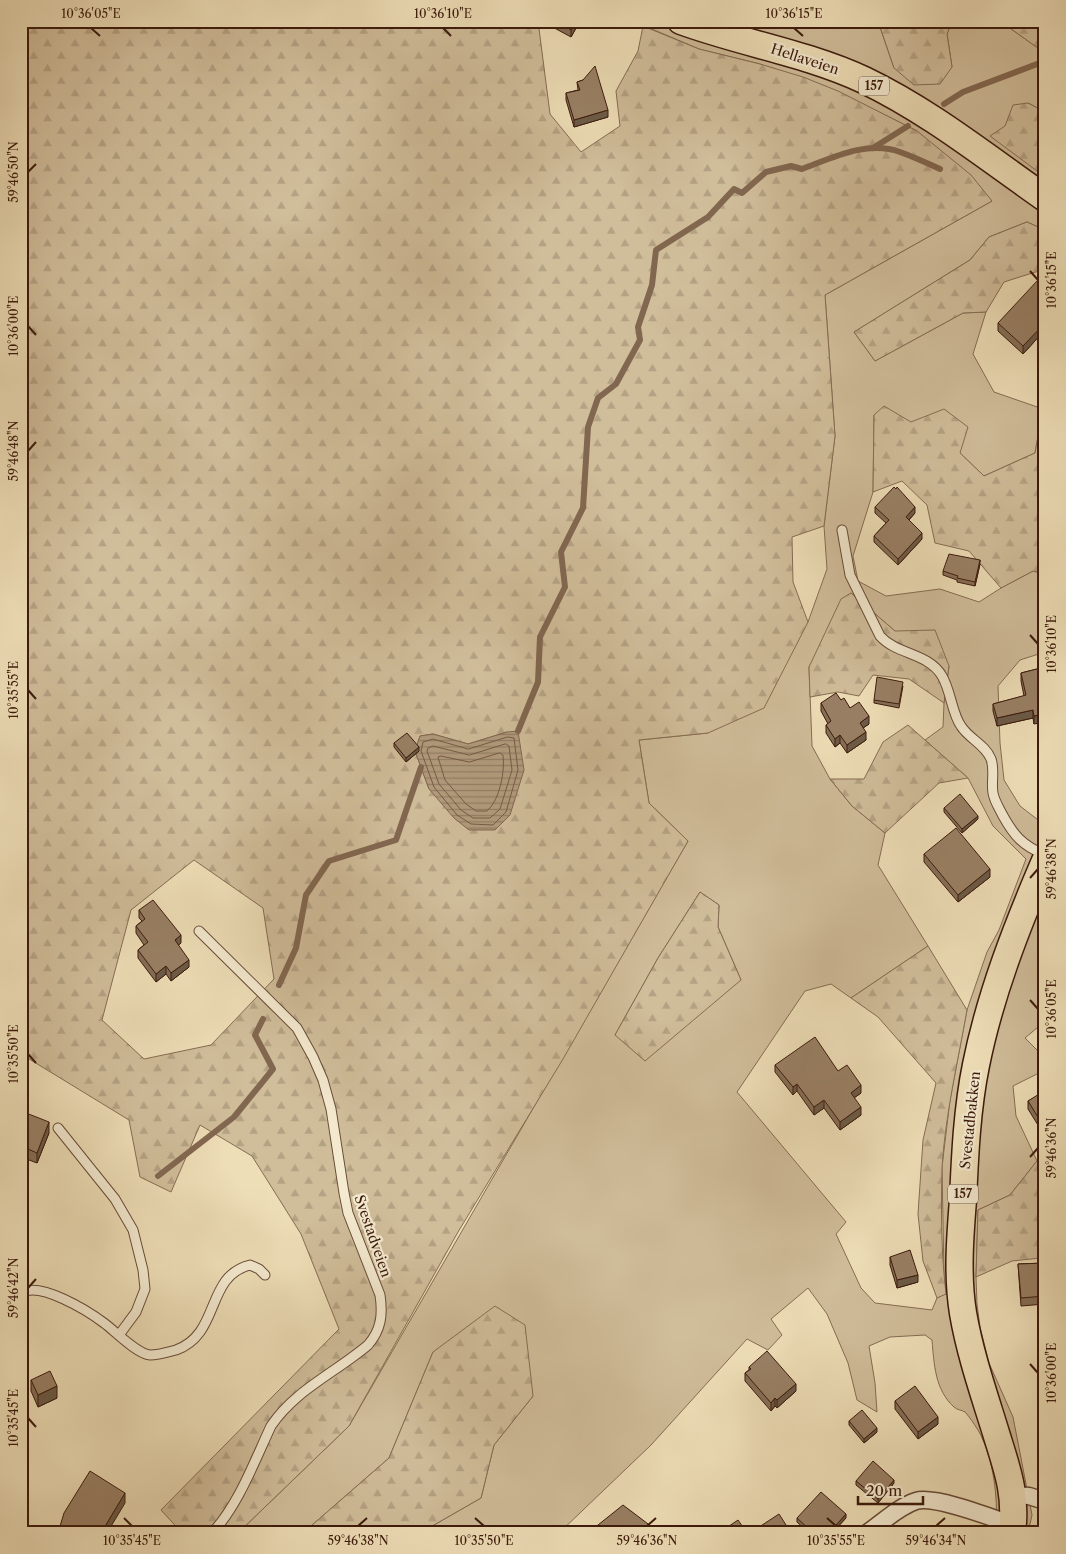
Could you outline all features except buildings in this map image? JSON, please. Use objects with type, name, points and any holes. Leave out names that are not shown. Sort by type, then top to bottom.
[{"type":"main road","name":"Hellaveien","points":[[681,21],[805,58],[864,80],[920,111],[1045,198]]},
{"type":"main road","name":"Svestadbakken","points":[[1012,1529],[1013,1495],[1007,1466],[968,1339],[960,1290],[960,1242],[970,1103],[976,1065],[986,1021],[1006,960],[1045,861]]},
{"type":"street","points":[[1013,1495],[1029,1496],[1045,1501]]},
{"type":"street","points":[[867,1533],[899,1509],[924,1499],[951,1505],[1012,1529]]},
{"type":"lane","points":[[842,530],[850,575],[880,636],[886,643],[895,648],[927,661],[942,675],[961,727],[981,745],[992,761],[993,795],[1008,826],[1023,844],[1045,855]]},
{"type":"lane","name":"Svestadveien","points":[[199,931],[297,1028],[313,1057],[323,1080],[331,1109],[348,1213],[380,1296],[382,1307],[380,1323],[368,1345],[299,1395],[278,1415],[232,1507],[212,1533]]},
{"type":"lane","points":[[58,1128],[115,1199],[133,1230],[143,1270],[145,1289],[136,1312],[119,1336]]},
{"type":"lane","points":[[21,1293],[26,1290],[38,1290],[57,1296],[94,1316],[139,1351],[146,1354],[166,1353],[192,1341],[202,1330],[223,1282],[236,1270],[250,1265],[259,1269],[265,1275]]},
{"type":"green space","points":[[21,21],[538,21],[550,114],[581,152],[620,126],[616,91],[638,51],[643,26],[699,49],[760,64],[803,77],[838,91],[917,131],[971,175],[992,201],[825,295],[835,436],[824,526],[792,537],[793,582],[808,622],[764,708],[708,733],[639,740],[649,803],[688,841],[563,1059],[458,1232],[349,1426],[238,1533],[182,1533],[161,1510],[339,1329],[301,1234],[252,1156],[200,1125],[171,1192],[140,1177],[129,1120],[21,1054]],"holes":[[[507,732],[429,789],[415,751],[420,736],[433,734],[468,744]],[[194,860],[263,908],[274,979],[211,1045],[144,1059],[102,1020],[131,910]]]},
{"type":"green space","points":[[633,21],[740,21],[747,23],[748,21],[878,21],[894,68],[952,67],[947,34],[952,21],[1000,21],[1042,51],[1045,50],[1045,112],[1028,103],[1041,174],[1045,172],[1045,230],[1027,222],[989,237],[970,260],[854,332],[875,361],[963,313],[986,312],[973,354],[994,392],[1043,409],[1035,453],[984,476],[960,453],[911,423],[874,415],[873,492],[853,556],[858,581],[886,596],[940,589],[979,602],[1033,571],[1045,574],[1045,652],[1020,660],[998,686],[1000,743],[1004,780],[1020,806],[1042,823],[1045,818],[1045,899],[1042,907],[1045,909],[1045,1030],[1038,1027],[1025,1038],[1045,1058],[1045,1070],[1013,1086],[1016,1116],[1037,1161],[1010,1195],[978,1210],[976,1277],[980,1327],[989,1363],[1013,1417],[1032,1515],[1028,1533],[996,1533],[995,1485],[990,1460],[979,1432],[969,1417],[965,1412],[954,1407],[939,1385],[932,1340],[925,1335],[890,1337],[869,1346],[875,1383],[877,1412],[857,1400],[848,1363],[827,1314],[808,1288],[771,1319],[782,1335],[768,1350],[747,1339],[651,1445],[559,1533],[420,1533],[481,1498],[494,1445],[533,1396],[433,1352],[389,1458],[303,1533],[238,1533],[349,1426],[688,841],[649,803],[639,740],[708,733],[808,622],[827,569],[824,526],[835,436],[825,295],[992,201],[917,131],[887,116],[760,64],[699,49]],"holes":[[[851,593],[895,631],[949,666],[943,727],[925,740],[968,778],[993,826],[1026,859],[999,930],[987,952],[967,1010],[950,1100],[942,1167],[946,1293],[937,1298],[932,1310],[875,1303],[861,1288],[836,1234],[846,1222],[737,1092],[805,991],[831,984],[851,998],[928,946],[878,865],[885,833],[852,806],[830,779],[812,746],[809,667]],[[700,892],[719,905],[718,927],[741,980],[615,1035],[658,958]]]},
{"type":"green space","points":[[878,21],[952,21],[947,34],[952,67],[940,84],[914,85],[894,68]]},
{"type":"green space","points":[[1000,21],[1045,21],[1045,50],[1042,51]]},
{"type":"green space","points":[[1028,103],[1045,112],[1045,172],[1041,174],[990,136],[1005,126],[1013,105]]},
{"type":"green space","points":[[1027,222],[1045,230],[1045,269],[1004,282],[986,312],[963,313],[875,361],[854,332],[970,260],[989,237]]},
{"type":"green space","points":[[884,406],[911,422],[944,409],[968,427],[960,453],[984,476],[1035,453],[1043,409],[1045,408],[1045,574],[1033,571],[1001,588],[969,551],[935,543],[927,505],[902,481],[873,492],[874,415]]},
{"type":"green space","points":[[851,593],[895,631],[935,630],[949,666],[944,703],[909,679],[873,675],[859,696],[838,692],[810,697],[809,667],[841,599]]},
{"type":"green space","points":[[908,725],[968,778],[939,783],[885,833],[852,806],[830,779],[864,779],[883,742]]},
{"type":"green space","points":[[700,892],[719,905],[718,927],[741,980],[645,1061],[615,1035],[658,958]]},
{"type":"green space","points":[[928,946],[967,1010],[944,1148],[942,1168],[942,1231],[946,1294],[937,1298],[923,1261],[918,1214],[923,1140],[936,1083],[878,1017],[851,998]]},
{"type":"green space","points":[[1037,1161],[1045,1164],[1045,1228],[1041,1258],[1012,1261],[976,1277],[978,1210],[1010,1195]]},
{"type":"green space","points":[[495,1306],[525,1325],[533,1396],[494,1445],[481,1498],[420,1533],[303,1533],[389,1458],[433,1352]]},
{"type":"water","points":[[518,731],[524,770],[510,815],[495,830],[469,830],[454,818],[429,789],[415,751],[420,736],[433,734],[468,744],[507,732]]},
{"type":"waterway","points":[[944,104],[963,92],[1045,61]]},
{"type":"waterway","points":[[873,148],[908,126]]},
{"type":"waterway","points":[[518,731],[538,682],[540,637],[565,587],[561,552],[583,508],[588,427],[598,398],[616,384],[640,340],[638,327],[652,285],[656,250],[708,217],[734,189],[742,193],[766,172],[791,166],[802,169],[850,152],[875,148],[900,152],[940,169]]},
{"type":"waterway","points":[[279,985],[296,948],[306,895],[329,861],[396,840],[421,767]]},
{"type":"waterway","points":[[158,1176],[234,1117],[273,1069],[255,1035],[263,1019]]}]
